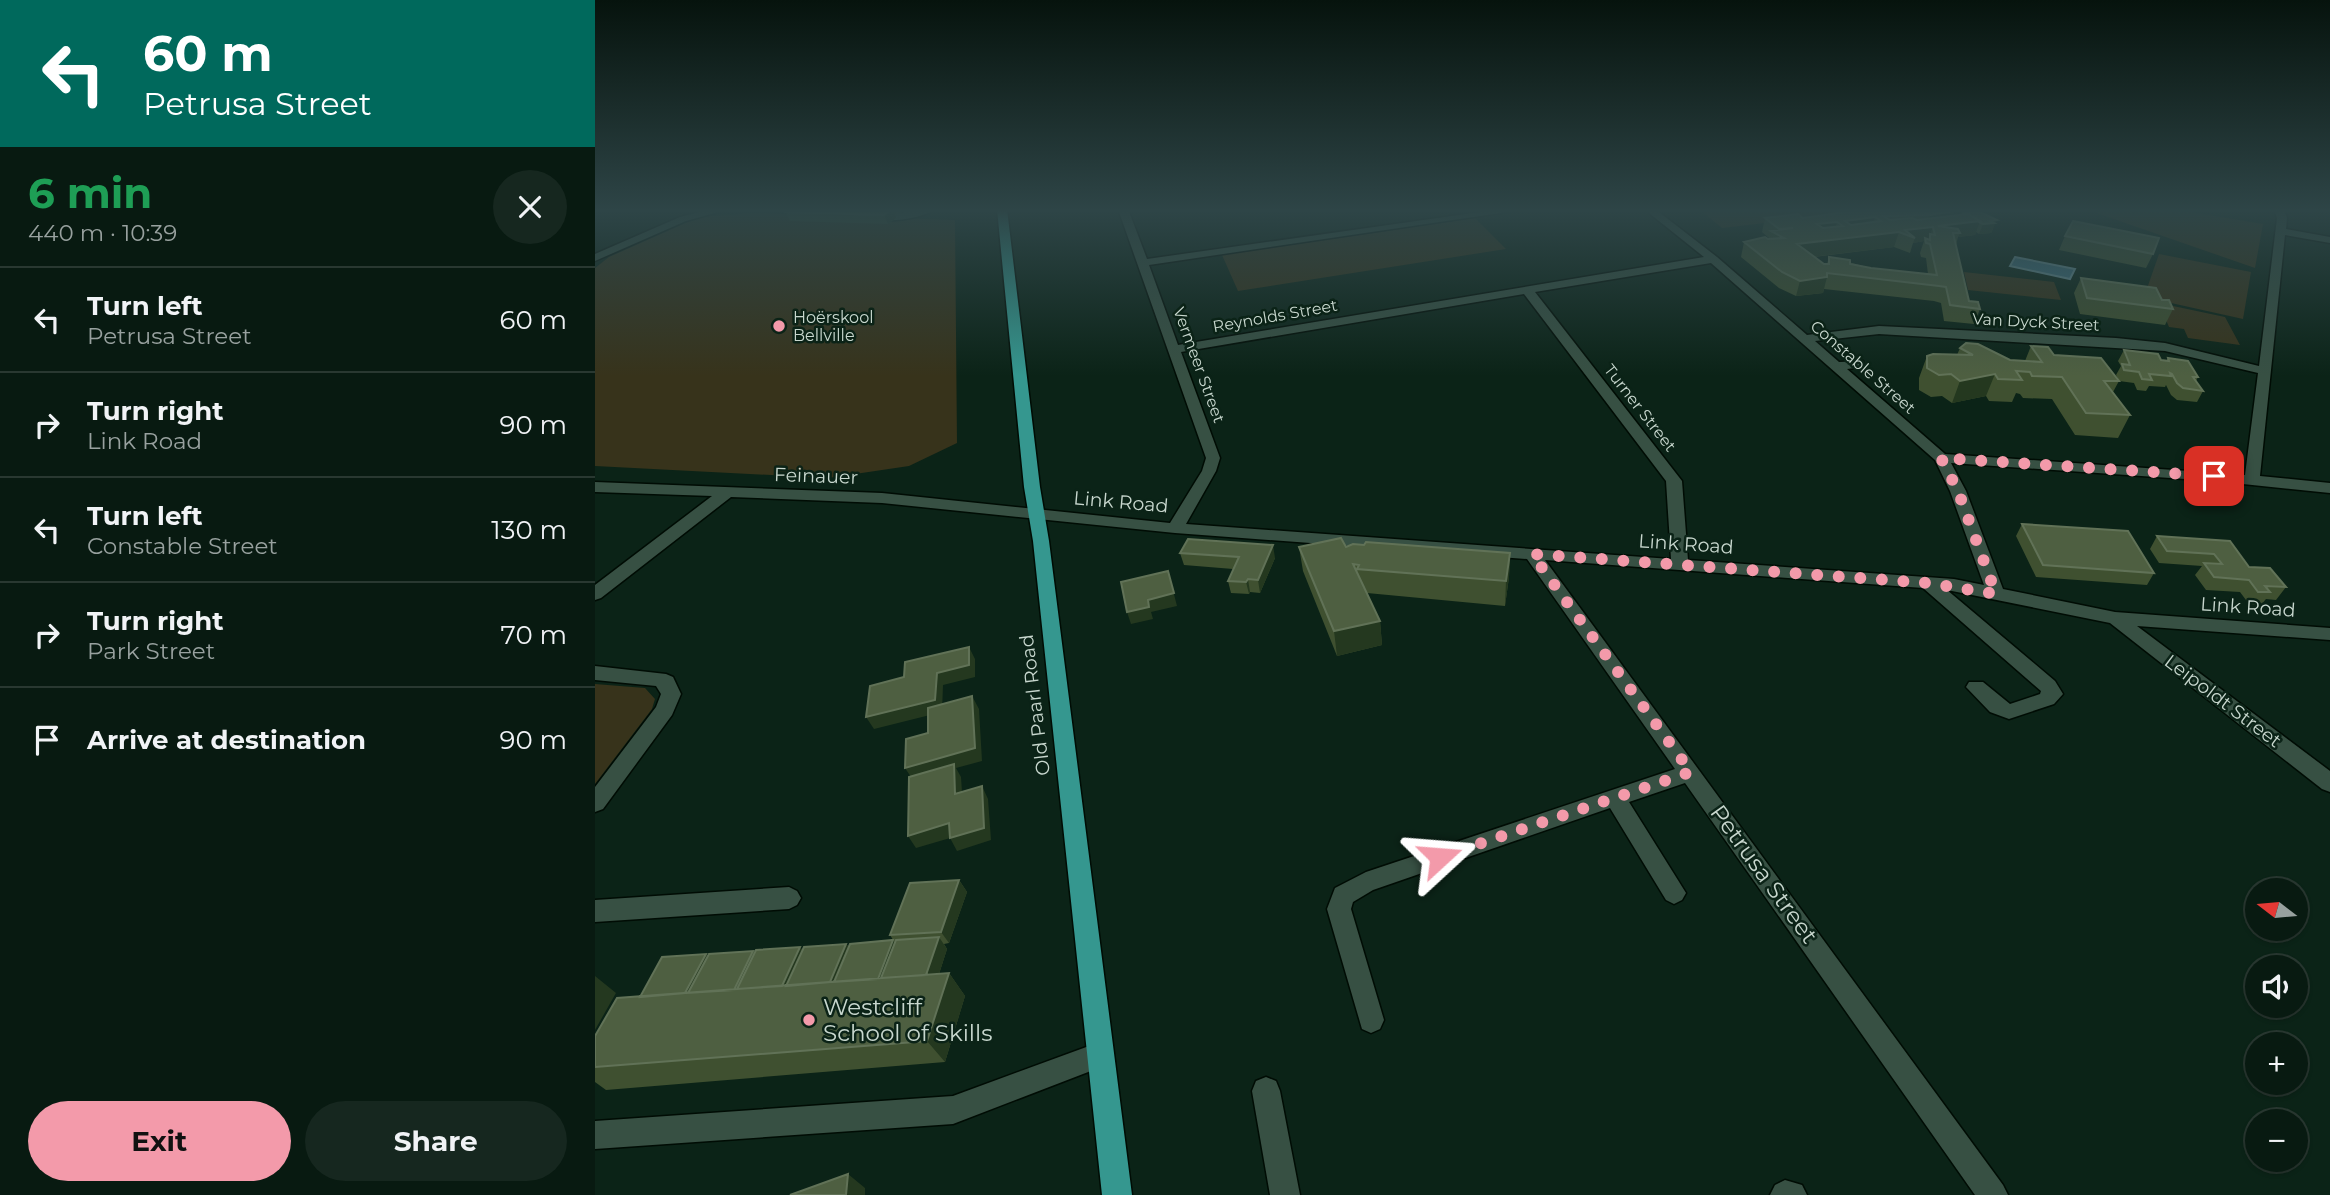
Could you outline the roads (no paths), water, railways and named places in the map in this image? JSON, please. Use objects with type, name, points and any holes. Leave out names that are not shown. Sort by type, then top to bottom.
[{"type":"main road","name":"Old Paarl Road","points":[[1008,265],[1117,1195]]},
{"type":"street","name":"Vermeer Street","points":[[1144,265],[1213,458],[1212,467],[1175,528]]},
{"type":"street","name":"Reynolds Street","points":[[1174,349],[1678,265]]},
{"type":"street","name":"Constable Street","points":[[1720,265],[1941,458],[1958,491],[1996,594]]},
{"type":"street","points":[[2252,480],[2276,265]]},
{"type":"street","name":"Turner Street","points":[[1527,290],[1674,481],[1680,565]]},
{"type":"street","points":[[1987,319],[1989,339]]},
{"type":"street","name":"Van Dyck Street","points":[[1805,339],[1879,330],[1989,339],[2144,344],[2264,370]]},
{"type":"street","points":[[1836,366],[1858,364]]},
{"type":"street","points":[[1941,458],[2330,488]]},
{"type":"street","name":"Feinauer","points":[[595,487],[882,498],[1036,514]]},
{"type":"street","points":[[595,594],[725,494]]},
{"type":"street","name":"Link Road","points":[[1036,514],[1175,528],[1928,583],[2115,618],[2330,634]]},
{"type":"street","name":"Petrusa Street","points":[[1532,554],[1993,1195]]},
{"type":"street","points":[[1928,583],[2048,686],[2053,694],[2047,699],[2009,712],[1997,707],[1976,687]]},
{"type":"street","name":"Leipoldt Street","points":[[2115,618],[2330,783]]},
{"type":"street","points":[[595,673],[659,678],[666,682],[671,694],[665,710],[595,803]]},
{"type":"street","points":[[1371,1020],[1339,909],[1343,895],[1366,883],[1691,772]]},
{"type":"street","points":[[1615,797],[1674,893]]},
{"type":"street","points":[[595,911],[789,898]]},
{"type":"street","points":[[595,1135],[953,1110],[1100,1055]]},
{"type":"street","points":[[1266,1091],[1285,1195]]},
{"type":"street","points":[[1785,1195],[1792,1195]]},
{"type":"water","points":[[2054,265],[2075,269],[2070,279],[2010,266]]},
{"type":"place","name":"Hoërskool Bellville","points":[[779,326]]},
{"type":"place","name":"Westcliff School of Skills","points":[[809,1020]]}]
